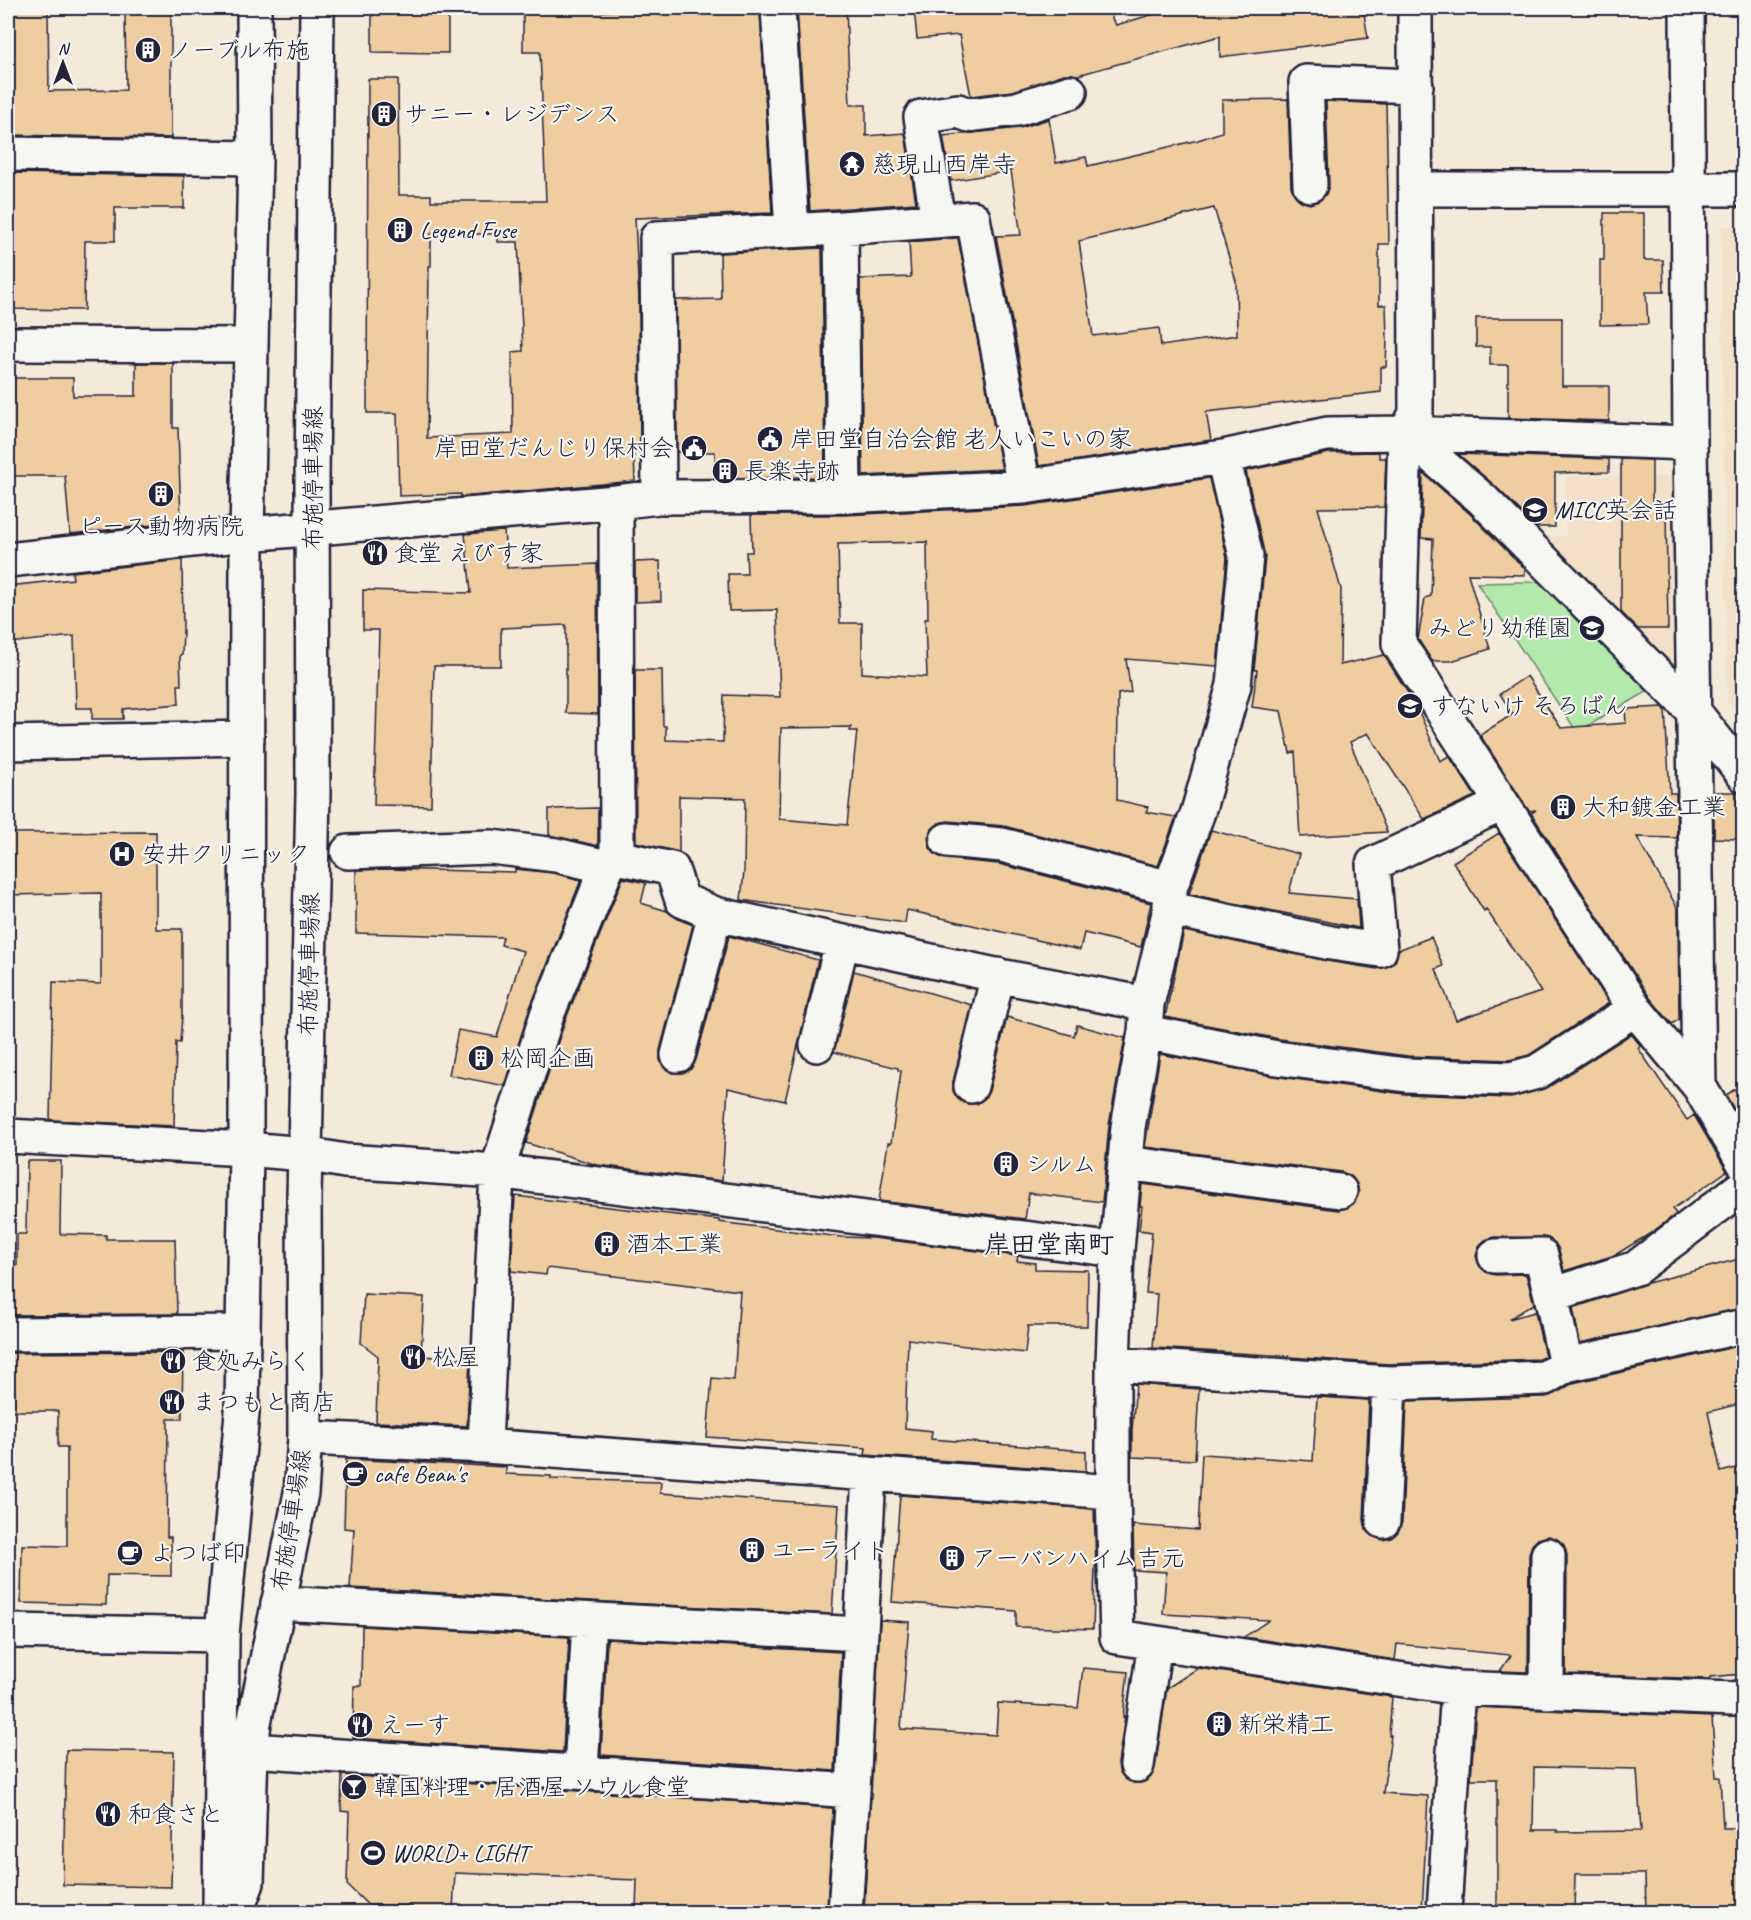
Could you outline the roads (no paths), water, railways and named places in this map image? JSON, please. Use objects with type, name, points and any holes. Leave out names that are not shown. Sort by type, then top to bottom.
[{"type":"street","points":[[220,1912],[222,1635],[242,1413],[246,1149],[247,534],[255,158],[255,8]]},
{"type":"street","name":"布施停車場線","points":[[236,1912],[247,1883],[250,1750],[301,1492],[305,1438],[305,1154],[313,793],[312,529],[317,8]]},
{"type":"street","points":[[778,8],[792,230]]},
{"type":"street","points":[[1415,8],[1416,414],[1405,433],[1399,644],[1635,1009],[1699,1086],[1743,1163]]},
{"type":"street","points":[[1687,8],[1690,443],[1699,1086]]},
{"type":"street","points":[[1310,185],[1306,82],[1416,86]]},
{"type":"street","points":[[938,220],[921,117],[958,111],[969,115],[1017,109],[1070,92]]},
{"type":"street","points":[[8,154],[255,158]]},
{"type":"street","points":[[1416,189],[1743,189]]},
{"type":"street","points":[[659,496],[657,238],[973,218],[1024,487]]},
{"type":"street","points":[[841,228],[844,496]]},
{"type":"street","points":[[8,344],[250,345]]},
{"type":"street","points":[[8,560],[247,534],[616,502],[659,496],[844,496],[1024,487],[1223,457],[1327,434],[1405,433],[1690,443]]},
{"type":"street","points":[[1405,433],[1482,499],[1695,713],[1743,775]]},
{"type":"street","points":[[1223,457],[1246,556],[1234,685],[1198,812],[1170,898],[1146,1018],[1128,1127],[1117,1250],[1113,1364],[1113,1492],[1117,1637],[1458,1688],[1733,1699],[1743,1697]]},
{"type":"street","points":[[485,1446],[497,1171],[547,1015],[612,862],[616,502]]},
{"type":"street","points":[[8,743],[247,738]]},
{"type":"street","points":[[947,840],[1002,846],[1170,898],[1331,943],[1380,950],[1373,864],[1502,804]]},
{"type":"street","points":[[348,852],[491,847],[672,869],[682,900],[715,914],[998,975],[1277,1058],[1394,1074],[1511,1079],[1537,1072],[1635,1009]]},
{"type":"street","points":[[678,1055],[715,914]]},
{"type":"street","points":[[817,1045],[842,942]]},
{"type":"street","points":[[971,1086],[998,975]]},
{"type":"street","points":[[8,1136],[246,1149],[305,1154],[345,1161],[497,1171],[1117,1250]]},
{"type":"street","points":[[1125,1163],[1340,1191]]},
{"type":"street","points":[[1551,1295],[1636,1268],[1743,1185]]},
{"type":"street","points":[[1495,1256],[1541,1255],[1566,1365]]},
{"type":"street","points":[[1113,1364],[1389,1383],[1545,1378],[1566,1365],[1743,1326]]},
{"type":"street","points":[[8,1334],[243,1332]]},
{"type":"street","points":[[1383,1521],[1389,1383]]},
{"type":"street","points":[[305,1438],[485,1446],[1113,1492]]},
{"type":"street","points":[[845,1912],[869,1474]]},
{"type":"street","points":[[1548,1555],[1548,1692]]},
{"type":"street","points":[[278,1603],[861,1634]]},
{"type":"street","points":[[581,1772],[589,1620]]},
{"type":"street","points":[[8,1631],[222,1635]]},
{"type":"street","points":[[1137,1766],[1155,1643]]},
{"type":"street","points":[[1444,1912],[1458,1688]]},
{"type":"street","points":[[250,1750],[853,1791]]},
{"type":"place","name":"ノーブル布施","points":[[148,50]]},
{"type":"place","name":"サニー・レジデンス","points":[[384,114]]},
{"type":"place","name":"慈現山西岸寺","points":[[852,164]]},
{"type":"place","name":"Legend Fuse","points":[[400,230]]},
{"type":"place","name":"岸田堂自治会館 老人いこいの家","points":[[770,439]]},
{"type":"place","name":"岸田堂だんじり保村会","points":[[694,448]]},
{"type":"place","name":"長楽寺跡","points":[[725,471]]},
{"type":"place","name":"ピース動物病院","points":[[161,494]]},
{"type":"place","name":"MICC英会話","points":[[1535,510]]},
{"type":"place","name":"食堂 えびす家","points":[[375,553]]},
{"type":"place","name":"みどり幼稚園","points":[[1592,628]]},
{"type":"place","name":"すないけ そろばん","points":[[1410,706]]},
{"type":"place","name":"大和鍍金工業","points":[[1563,807]]},
{"type":"place","name":"安井クリニック","points":[[122,854]]},
{"type":"place","name":"松岡企画","points":[[481,1058]]},
{"type":"place","name":"シルム","points":[[1006,1164]]},
{"type":"place","name":"酒本工業","points":[[607,1244]]},
{"type":"place","name":"松屋","points":[[413,1357]]},
{"type":"place","name":"食処みらく","points":[[173,1361]]},
{"type":"place","name":"まつもと商店","points":[[172,1402]]},
{"type":"place","name":"cafe Bean's","points":[[355,1474]]},
{"type":"place","name":"ユーライト","points":[[752,1550]]},
{"type":"place","name":"よつば印","points":[[130,1553]]},
{"type":"place","name":"アーバンハイム吉元","points":[[952,1558]]},
{"type":"place","name":"新栄精工","points":[[1219,1724]]},
{"type":"place","name":"えーす","points":[[360,1725]]},
{"type":"place","name":"韓国料理・居酒屋 ソウル食堂","points":[[354,1787]]},
{"type":"place","name":"和食さと","points":[[108,1814]]},
{"type":"place","name":"WORLD+ LIGHT","points":[[373,1853]]},
{"type":"district","name":"岸田堂南町","points":[[1049,1244]]}]
